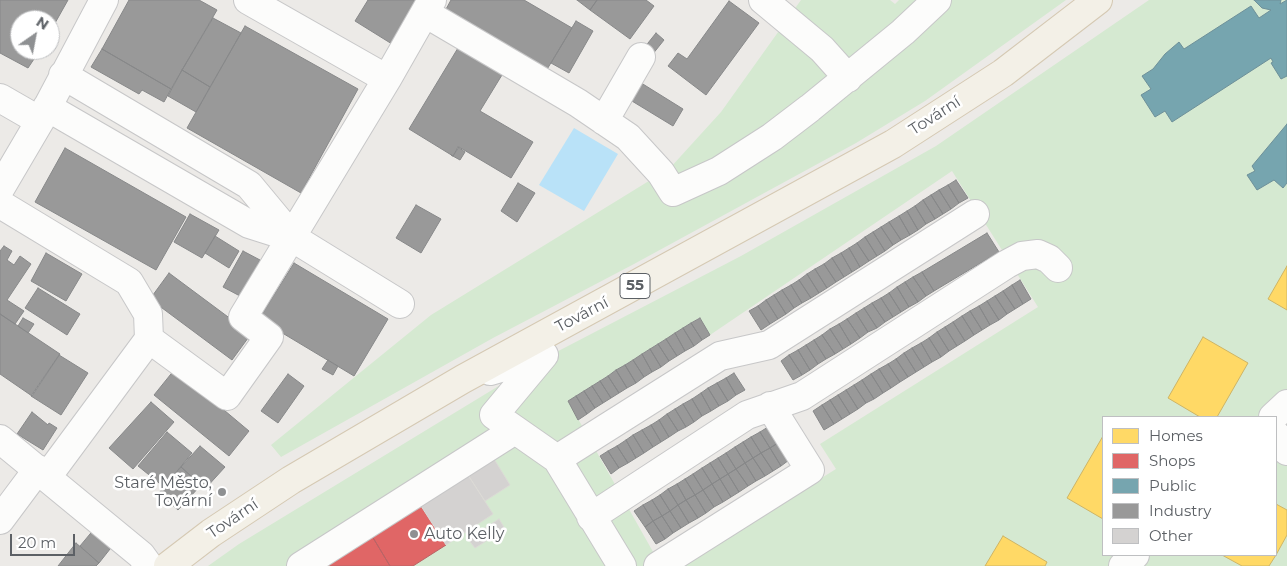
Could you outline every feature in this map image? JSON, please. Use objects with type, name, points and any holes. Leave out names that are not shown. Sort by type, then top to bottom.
[{"type":"main road","name":"Tovární","points":[[168,566],[211,533],[291,480],[463,379],[893,144],[1003,73],[1098,0]]},
{"type":"street","points":[[0,189],[43,114],[62,75],[104,0]]},
{"type":"street","points":[[248,0],[387,79]]},
{"type":"street","points":[[763,0],[822,49],[848,78]]},
{"type":"street","points":[[149,339],[228,396],[269,336],[243,317],[387,79],[428,7],[628,137],[661,173],[673,192],[719,171],[764,142],[848,78],[903,32],[937,0]]},
{"type":"street","points":[[604,121],[641,57]]},
{"type":"street","points":[[62,75],[249,185],[292,238]]},
{"type":"street","points":[[0,98],[43,114],[249,224],[292,238],[400,304]]},
{"type":"street","points":[[0,204],[129,282],[148,314],[149,339],[42,473],[0,520]]},
{"type":"street","points":[[557,459],[720,356],[768,345],[976,214]]},
{"type":"street","points":[[592,517],[747,415],[802,396],[1007,264],[1022,256],[1038,254],[1049,259],[1058,268]]},
{"type":"street","points":[[463,379],[544,355],[494,415],[557,459],[622,566]]},
{"type":"street","points":[[1274,416],[1287,404]]},
{"type":"street","points":[[658,566],[810,470],[770,406]]},
{"type":"street","points":[[301,566],[515,430]]},
{"type":"street","points":[[1277,436],[1287,450]]},
{"type":"street","points":[[2,446],[42,473],[141,555],[149,566]]},
{"type":"street","points":[[1123,566],[1133,556]]},
{"type":"green space","points":[[801,0],[890,0],[895,4],[899,0],[1066,0],[925,101],[856,143],[634,264],[493,338],[281,457],[271,445],[431,315],[670,168],[721,112]]},
{"type":"green space","points":[[1149,0],[1287,0],[1287,566],[680,566],[836,469],[820,444],[1038,307],[952,171],[710,335],[699,318],[568,401],[661,566],[208,566],[239,544],[543,359],[741,256],[936,146]]},
{"type":"water","points":[[574,128],[618,154],[584,211],[539,185]]},
{"type":"building: Homes","points":[[1287,266],[1287,310],[1268,299]]},
{"type":"building: Homes","points":[[1203,337],[1248,363],[1218,416],[1198,416],[1168,398]]},
{"type":"building: Homes","points":[[1102,438],[1102,518],[1067,498]]},
{"type":"building: Homes","points":[[1277,505],[1287,510],[1287,535],[1277,553]]},
{"type":"building: Homes","points":[[1003,536],[1047,562],[1045,566],[985,566]]},
{"type":"building: Homes","points":[[1224,556],[1275,556],[1269,566],[1242,566]]},
{"type":"building: Shops","points":[[421,506],[446,545],[413,566],[390,566],[372,536]]},
{"type":"building: Shops","points":[[372,536],[390,566],[325,566]]},
{"type":"building: Public","points":[[1254,0],[1281,0],[1280,4],[1287,0],[1287,76],[1281,79],[1271,63],[1273,62],[1271,58],[1172,122],[1165,111],[1155,117],[1141,95],[1151,89],[1142,76],[1153,69],[1165,54],[1179,42],[1184,49],[1251,6],[1259,18],[1271,10],[1262,8]]},
{"type":"building: Public","points":[[1287,124],[1287,183],[1283,188],[1274,180],[1257,190],[1247,175],[1255,171],[1252,166]]},
{"type":"building: Industry","points":[[0,0],[68,0],[60,14],[60,10],[10,10],[10,58],[0,53]]},
{"type":"building: Industry","points":[[129,0],[199,0],[217,10],[171,89],[102,49]]},
{"type":"building: Industry","points":[[368,0],[419,0],[392,44],[355,21]]},
{"type":"building: Industry","points":[[451,0],[524,0],[572,28],[546,71],[445,11]]},
{"type":"building: Industry","points":[[577,0],[597,0],[590,10]]},
{"type":"building: Industry","points":[[597,0],[646,0],[654,6],[630,39],[590,10]]},
{"type":"building: Industry","points":[[729,1],[759,23],[706,95],[668,66],[678,53],[687,59]]},
{"type":"building: Industry","points":[[213,18],[241,33],[210,87],[182,70]]},
{"type":"building: Industry","points":[[576,21],[593,31],[569,73],[551,63]]},
{"type":"building: Industry","points":[[245,26],[358,89],[301,193],[187,128]]},
{"type":"building: Industry","points":[[656,33],[664,40],[652,55],[644,48]]},
{"type":"building: Industry","points":[[461,43],[505,70],[480,111],[533,142],[511,178],[459,147],[453,156],[409,129]]},
{"type":"building: Industry","points":[[102,49],[171,89],[164,102],[142,90],[139,94],[91,67]]},
{"type":"building: Industry","points":[[13,60],[33,60],[28,68]]},
{"type":"building: Industry","points":[[182,70],[210,87],[196,112],[168,96]]},
{"type":"building: Industry","points":[[638,81],[683,109],[673,126],[627,98]]},
{"type":"building: Industry","points":[[458,147],[465,152],[460,160],[451,155],[453,156]]},
{"type":"building: Industry","points":[[65,148],[186,217],[156,270],[35,202]]},
{"type":"building: Industry","points":[[956,180],[968,198],[959,203],[948,185]]},
{"type":"building: Industry","points":[[518,183],[535,193],[517,222],[501,211]]},
{"type":"building: Industry","points":[[948,185],[959,203],[951,209],[939,190]]},
{"type":"building: Industry","points":[[939,190],[951,209],[943,214],[931,195]]},
{"type":"building: Industry","points":[[931,195],[943,214],[935,219],[923,200]]},
{"type":"building: Industry","points":[[923,200],[935,219],[926,224],[915,206]]},
{"type":"building: Industry","points":[[416,205],[441,219],[421,253],[396,238]]},
{"type":"building: Industry","points":[[915,206],[926,224],[918,230],[907,211]]},
{"type":"building: Industry","points":[[907,211],[918,230],[910,235],[899,216]]},
{"type":"building: Industry","points":[[190,214],[219,230],[202,258],[174,242]]},
{"type":"building: Industry","points":[[899,216],[910,235],[901,240],[889,222]]},
{"type":"building: Industry","points":[[889,222],[901,240],[893,245],[881,227]]},
{"type":"building: Industry","points":[[881,227],[893,245],[885,251],[873,232]]},
{"type":"building: Industry","points":[[873,232],[885,251],[877,256],[865,237]]},
{"type":"building: Industry","points":[[987,233],[999,252],[934,291],[922,272]]},
{"type":"building: Industry","points":[[215,236],[239,251],[229,268],[205,253]]},
{"type":"building: Industry","points":[[865,237],[877,256],[869,261],[857,243]]},
{"type":"building: Industry","points":[[857,243],[869,261],[860,267],[849,248]]},
{"type":"building: Industry","points":[[4,246],[12,251],[7,260],[14,265],[20,256],[31,264],[7,300],[24,311],[15,324],[0,314],[0,251]]},
{"type":"building: Industry","points":[[849,248],[860,267],[852,272],[841,253]]},
{"type":"building: Industry","points":[[243,251],[260,260],[240,296],[223,287]]},
{"type":"building: Industry","points":[[46,253],[82,274],[66,301],[31,281]]},
{"type":"building: Industry","points":[[841,253],[852,272],[844,277],[832,258]]},
{"type":"building: Industry","points":[[832,258],[844,277],[836,282],[824,264]]},
{"type":"building: Industry","points":[[294,263],[388,319],[354,376],[259,319]]},
{"type":"building: Industry","points":[[824,264],[836,282],[827,288],[815,269]]},
{"type":"building: Industry","points":[[815,269],[827,288],[819,293],[807,274]]},
{"type":"building: Industry","points":[[922,272],[934,291],[926,296],[913,277]]},
{"type":"building: Industry","points":[[169,273],[251,334],[232,360],[150,299]]},
{"type":"building: Industry","points":[[807,274],[819,293],[811,298],[799,280]]},
{"type":"building: Industry","points":[[913,277],[926,296],[918,302],[905,282]]},
{"type":"building: Industry","points":[[799,280],[811,298],[802,303],[791,285]]},
{"type":"building: Industry","points":[[1020,280],[1031,299],[1023,304],[1012,285]]},
{"type":"building: Industry","points":[[905,282],[918,302],[909,307],[897,287]]},
{"type":"building: Industry","points":[[791,285],[802,303],[794,308],[782,290]]},
{"type":"building: Industry","points":[[1012,285],[1023,304],[1015,309],[1003,291]]},
{"type":"building: Industry","points":[[897,287],[909,307],[901,312],[889,293]]},
{"type":"building: Industry","points":[[38,288],[80,314],[67,335],[25,308]]},
{"type":"building: Industry","points":[[782,290],[794,308],[786,314],[774,295]]},
{"type":"building: Industry","points":[[1003,291],[1015,309],[1007,314],[995,296]]},
{"type":"building: Industry","points":[[889,293],[901,312],[893,317],[881,298]]},
{"type":"building: Industry","points":[[774,295],[786,314],[778,319],[766,300]]},
{"type":"building: Industry","points":[[995,296],[1007,314],[999,320],[987,301]]},
{"type":"building: Industry","points":[[881,298],[893,317],[885,322],[872,303]]},
{"type":"building: Industry","points":[[766,300],[778,319],[770,324],[758,306]]},
{"type":"building: Industry","points":[[987,301],[999,320],[990,325],[979,306]]},
{"type":"building: Industry","points":[[872,303],[885,322],[877,328],[864,308]]},
{"type":"building: Industry","points":[[758,306],[770,324],[761,330],[749,311]]},
{"type":"building: Industry","points":[[979,306],[990,325],[982,330],[970,311]]},
{"type":"building: Industry","points":[[864,308],[877,328],[868,332],[856,313]]},
{"type":"building: Industry","points":[[970,311],[982,330],[974,335],[962,316]]},
{"type":"building: Industry","points":[[856,313],[868,332],[860,338],[847,319]]},
{"type":"building: Industry","points":[[0,314],[60,354],[32,396],[0,374]]},
{"type":"building: Industry","points":[[962,316],[974,335],[965,341],[953,322]]},
{"type":"building: Industry","points":[[23,318],[34,324],[28,333],[18,326]]},
{"type":"building: Industry","points":[[700,318],[710,335],[702,340],[691,323]]},
{"type":"building: Industry","points":[[847,319],[860,338],[851,344],[839,324]]},
{"type":"building: Industry","points":[[953,322],[965,341],[957,346],[945,327]]},
{"type":"building: Industry","points":[[691,323],[702,340],[694,346],[683,328]]},
{"type":"building: Industry","points":[[839,324],[851,344],[843,349],[830,329]]},
{"type":"building: Industry","points":[[945,327],[957,346],[949,351],[937,332]]},
{"type":"building: Industry","points":[[683,328],[694,346],[685,351],[675,333]]},
{"type":"building: Industry","points":[[830,329],[843,349],[835,354],[822,335]]},
{"type":"building: Industry","points":[[937,332],[949,351],[941,357],[929,338]]},
{"type":"building: Industry","points":[[675,333],[685,351],[677,356],[666,339]]},
{"type":"building: Industry","points":[[822,335],[835,354],[826,359],[814,340]]},
{"type":"building: Industry","points":[[929,338],[941,357],[932,362],[921,343]]},
{"type":"building: Industry","points":[[666,339],[677,356],[669,361],[658,344]]},
{"type":"building: Industry","points":[[814,340],[826,359],[818,364],[806,345]]},
{"type":"building: Industry","points":[[921,343],[932,362],[924,367],[912,348]]},
{"type":"building: Industry","points":[[658,344],[669,361],[661,367],[650,349]]},
{"type":"building: Industry","points":[[806,345],[818,364],[810,370],[798,350]]},
{"type":"building: Industry","points":[[912,348],[924,367],[916,372],[904,353]]},
{"type":"building: Industry","points":[[650,349],[661,367],[652,372],[642,354]]},
{"type":"building: Industry","points":[[798,350],[810,370],[802,375],[789,355]]},
{"type":"building: Industry","points":[[904,353],[916,372],[908,377],[896,359]]},
{"type":"building: Industry","points":[[642,354],[652,372],[644,377],[633,360]]},
{"type":"building: Industry","points":[[59,355],[88,373],[61,415],[31,396]]},
{"type":"building: Industry","points":[[789,355],[802,375],[793,380],[781,361]]},
{"type":"building: Industry","points":[[896,359],[908,377],[900,382],[888,364]]},
{"type":"building: Industry","points":[[328,360],[338,366],[333,375],[322,369]]},
{"type":"building: Industry","points":[[633,360],[644,377],[636,383],[625,365]]},
{"type":"building: Industry","points":[[888,364],[900,382],[891,388],[879,369]]},
{"type":"building: Industry","points":[[625,365],[636,383],[627,388],[616,370]]},
{"type":"building: Industry","points":[[175,369],[249,431],[229,456],[154,395]]},
{"type":"building: Industry","points":[[879,369],[891,388],[883,393],[871,374]]},
{"type":"building: Industry","points":[[616,370],[627,388],[619,393],[608,376]]},
{"type":"building: Industry","points":[[734,373],[745,390],[736,395],[726,378]]},
{"type":"building: Industry","points":[[288,374],[304,386],[278,423],[261,411]]},
{"type":"building: Industry","points":[[871,374],[883,393],[874,399],[862,380]]},
{"type":"building: Industry","points":[[608,376],[619,393],[611,398],[600,381]]},
{"type":"building: Industry","points":[[726,378],[736,395],[728,401],[717,383]]},
{"type":"building: Industry","points":[[862,380],[874,399],[866,403],[854,385]]},
{"type":"building: Industry","points":[[600,381],[611,398],[603,403],[592,386]]},
{"type":"building: Industry","points":[[717,383],[728,401],[719,406],[708,388]]},
{"type":"building: Industry","points":[[854,385],[866,403],[858,409],[846,390]]},
{"type":"building: Industry","points":[[592,386],[603,403],[595,408],[584,391]]},
{"type":"building: Industry","points":[[708,388],[719,406],[711,411],[701,393]]},
{"type":"building: Industry","points":[[846,390],[858,409],[850,414],[838,395]]},
{"type":"building: Industry","points":[[584,391],[595,408],[587,414],[576,396]]},
{"type":"building: Industry","points":[[701,393],[711,411],[702,416],[692,399]]},
{"type":"building: Industry","points":[[838,395],[850,414],[842,419],[830,400]]},
{"type":"building: Industry","points":[[576,396],[587,414],[578,420],[568,401]]},
{"type":"building: Industry","points":[[692,399],[702,416],[694,422],[683,404]]},
{"type":"building: Industry","points":[[830,400],[842,419],[834,424],[822,405]]},
{"type":"building: Industry","points":[[151,402],[174,422],[133,469],[109,448]]},
{"type":"building: Industry","points":[[683,404],[694,422],[686,427],[675,409]]},
{"type":"building: Industry","points":[[822,405],[834,424],[824,430],[813,411]]},
{"type":"building: Industry","points":[[675,409],[686,427],[678,431],[667,414]]},
{"type":"building: Industry","points":[[32,412],[48,425],[49,423],[57,428],[43,450],[17,434]]},
{"type":"building: Industry","points":[[667,414],[678,431],[669,437],[659,420]]},
{"type":"building: Industry","points":[[659,420],[669,437],[661,442],[651,425]]},
{"type":"building: Industry","points":[[651,425],[661,442],[653,447],[642,430]]},
{"type":"building: Industry","points":[[768,427],[778,443],[770,448],[760,432]]},
{"type":"building: Industry","points":[[642,430],[653,447],[644,453],[633,435]]},
{"type":"building: Industry","points":[[167,432],[192,453],[164,487],[138,466]]},
{"type":"building: Industry","points":[[760,432],[770,448],[761,453],[751,437]]},
{"type":"building: Industry","points":[[633,435],[644,453],[636,458],[626,440]]},
{"type":"building: Industry","points":[[751,437],[761,453],[753,458],[743,442]]},
{"type":"building: Industry","points":[[626,440],[636,458],[628,463],[617,446]]},
{"type":"building: Industry","points":[[743,442],[753,458],[745,463],[735,447]]},
{"type":"building: Industry","points":[[778,443],[789,460],[781,466],[770,448]]},
{"type":"building: Industry","points":[[200,446],[225,467],[205,489],[181,467]]},
{"type":"building: Industry","points":[[617,446],[628,463],[619,468],[608,451]]},
{"type":"building: Industry","points":[[735,447],[745,463],[736,469],[726,453]]},
{"type":"building: Industry","points":[[770,448],[781,466],[773,471],[761,453]]},
{"type":"building: Industry","points":[[608,451],[619,468],[611,474],[600,456]]},
{"type":"building: Industry","points":[[726,453],[736,469],[728,474],[718,458]]},
{"type":"building: Industry","points":[[761,453],[773,471],[765,476],[753,458]]},
{"type":"building: Industry","points":[[718,458],[728,474],[720,479],[710,463]]},
{"type":"building: Industry","points":[[753,458],[765,476],[756,481],[745,463]]},
{"type":"building: Industry","points":[[710,463],[720,479],[712,484],[702,468]]},
{"type":"building: Industry","points":[[745,463],[756,481],[748,486],[736,469]]},
{"type":"building: Industry","points":[[181,467],[201,485],[178,510],[159,493]]},
{"type":"building: Industry","points":[[702,468],[712,484],[703,490],[693,474]]},
{"type":"building: Industry","points":[[736,469],[748,486],[739,492],[728,474]]},
{"type":"building: Industry","points":[[693,474],[703,490],[695,495],[685,479]]},
{"type":"building: Industry","points":[[728,474],[739,492],[731,497],[720,479]]},
{"type":"building: Industry","points":[[685,479],[695,495],[686,500],[677,484]]},
{"type":"building: Industry","points":[[720,479],[731,497],[723,502],[712,484]]},
{"type":"building: Industry","points":[[677,484],[686,500],[678,505],[668,489]]},
{"type":"building: Industry","points":[[712,484],[723,502],[714,507],[703,490]]},
{"type":"building: Industry","points":[[668,489],[678,505],[670,511],[660,495]]},
{"type":"building: Industry","points":[[703,490],[714,507],[706,513],[695,495]]},
{"type":"building: Industry","points":[[660,495],[670,511],[662,516],[652,500]]},
{"type":"building: Industry","points":[[695,495],[706,513],[698,518],[686,500]]},
{"type":"building: Industry","points":[[652,500],[662,516],[653,521],[643,505]]},
{"type":"building: Industry","points":[[686,500],[698,518],[689,523],[678,505]]},
{"type":"building: Industry","points":[[643,505],[653,521],[645,527],[634,511]]},
{"type":"building: Industry","points":[[678,505],[689,523],[681,528],[670,511]]},
{"type":"building: Industry","points":[[670,511],[681,528],[673,533],[662,516]]},
{"type":"building: Industry","points":[[662,516],[673,533],[665,539],[653,521]]},
{"type":"building: Industry","points":[[653,521],[665,539],[656,544],[645,527]]},
{"type":"building: Industry","points":[[95,528],[114,544],[99,563],[80,546]]},
{"type":"building: Industry","points":[[76,543],[99,563],[96,566],[58,566]]},
{"type":"building: Other","points":[[494,459],[510,485],[485,501],[468,475]]},
{"type":"building: Other","points":[[468,475],[493,514],[446,545],[421,506]]},
{"type":"building: Other","points":[[499,519],[505,529],[475,548],[468,539]]},
{"type":"place","name":"Staré Město, Tovární","points":[[222,492]]},
{"type":"place","name":"Auto Kelly","points":[[414,534]]}]
